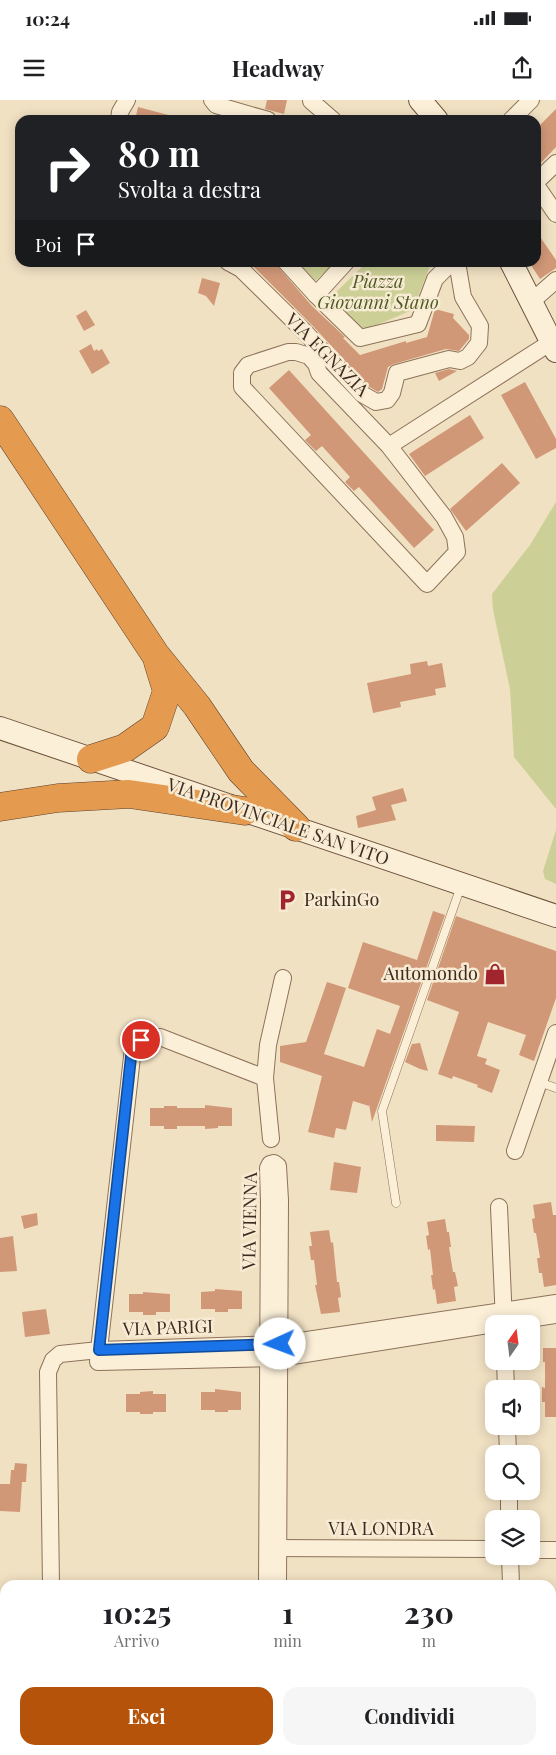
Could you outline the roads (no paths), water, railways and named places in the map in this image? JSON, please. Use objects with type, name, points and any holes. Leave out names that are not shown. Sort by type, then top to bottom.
[{"type":"highway","points":[[0,420],[155,654],[197,706],[241,771],[296,827]]},
{"type":"highway","points":[[91,759],[125,748],[155,727],[167,692],[155,654]]},
{"type":"highway","points":[[0,807],[3,805],[58,798],[129,794],[244,811]]},
{"type":"main road","points":[[420,100],[430,115]]},
{"type":"main road","points":[[514,267],[555,344]]},
{"type":"main road","name":"VIA PROVINCIALE SAN VITO","points":[[0,728],[556,916]]},
{"type":"street","points":[[119,115],[127,100]]},
{"type":"street","points":[[516,115],[531,100]]},
{"type":"street","points":[[312,101],[327,115]]},
{"type":"street","points":[[214,103],[252,115]]},
{"type":"street","points":[[214,103],[220,115]]},
{"type":"street","points":[[541,179],[556,163]]},
{"type":"street","points":[[541,192],[556,214]]},
{"type":"street","name":"VIA EGNAZIA","points":[[237,267],[304,332],[362,394],[376,402],[387,400],[392,393],[397,373],[449,359],[460,361],[468,357],[479,343],[480,326],[463,297],[458,267]]},
{"type":"street","points":[[291,267],[360,338],[418,324],[435,279],[447,267]]},
{"type":"street","points":[[316,295],[341,267]]},
{"type":"street","points":[[531,302],[556,280]]},
{"type":"street","points":[[389,446],[555,344]]},
{"type":"street","points":[[288,352],[309,356],[316,364],[319,373],[389,446],[430,498],[455,537],[457,552],[427,584],[242,387],[242,372],[248,365],[288,352]]},
{"type":"street","points":[[270,1139],[265,1078],[268,1046],[283,978]]},
{"type":"street","points":[[515,1151],[556,1033]]},
{"type":"street","points":[[99,1350],[132,1048],[141,1040],[160,1037],[265,1078]]},
{"type":"street","name":"VIA VIENNA","points":[[274,1351],[268,1168],[270,1164],[274,1163],[278,1166],[280,1200],[274,1351],[273,1548],[277,1580]]},
{"type":"street","points":[[499,1207],[501,1315]]},
{"type":"street","name":"VIA PARIGI","points":[[519,1315],[556,1303]]},
{"type":"street","name":"VIA PARIGI","points":[[540,1317],[556,1315]]},
{"type":"street","name":"VIA PARIGI","points":[[51,1580],[48,1372],[52,1360],[60,1354],[99,1350],[274,1351],[485,1323]]},
{"type":"street","name":"VIA VIENNA","points":[[268,1580],[273,1548]]},
{"type":"street","name":"VIA LONDRA","points":[[273,1548],[485,1549]]},
{"type":"street","points":[[540,1550],[556,1550]]},
{"type":"street","points":[[510,1565],[511,1580]]},
{"type":"lane","points":[[396,1203],[382,1111],[462,884]]},
{"type":"lane","points":[[539,1082],[556,1088]]},
{"type":"place","name":"ParkinGo","points":[[287,900]]},
{"type":"place","name":"Automondo","points":[[495,974]]},
{"type":"park label","name":"Piazza Giovanni Stano","points":[[378,292]]}]
